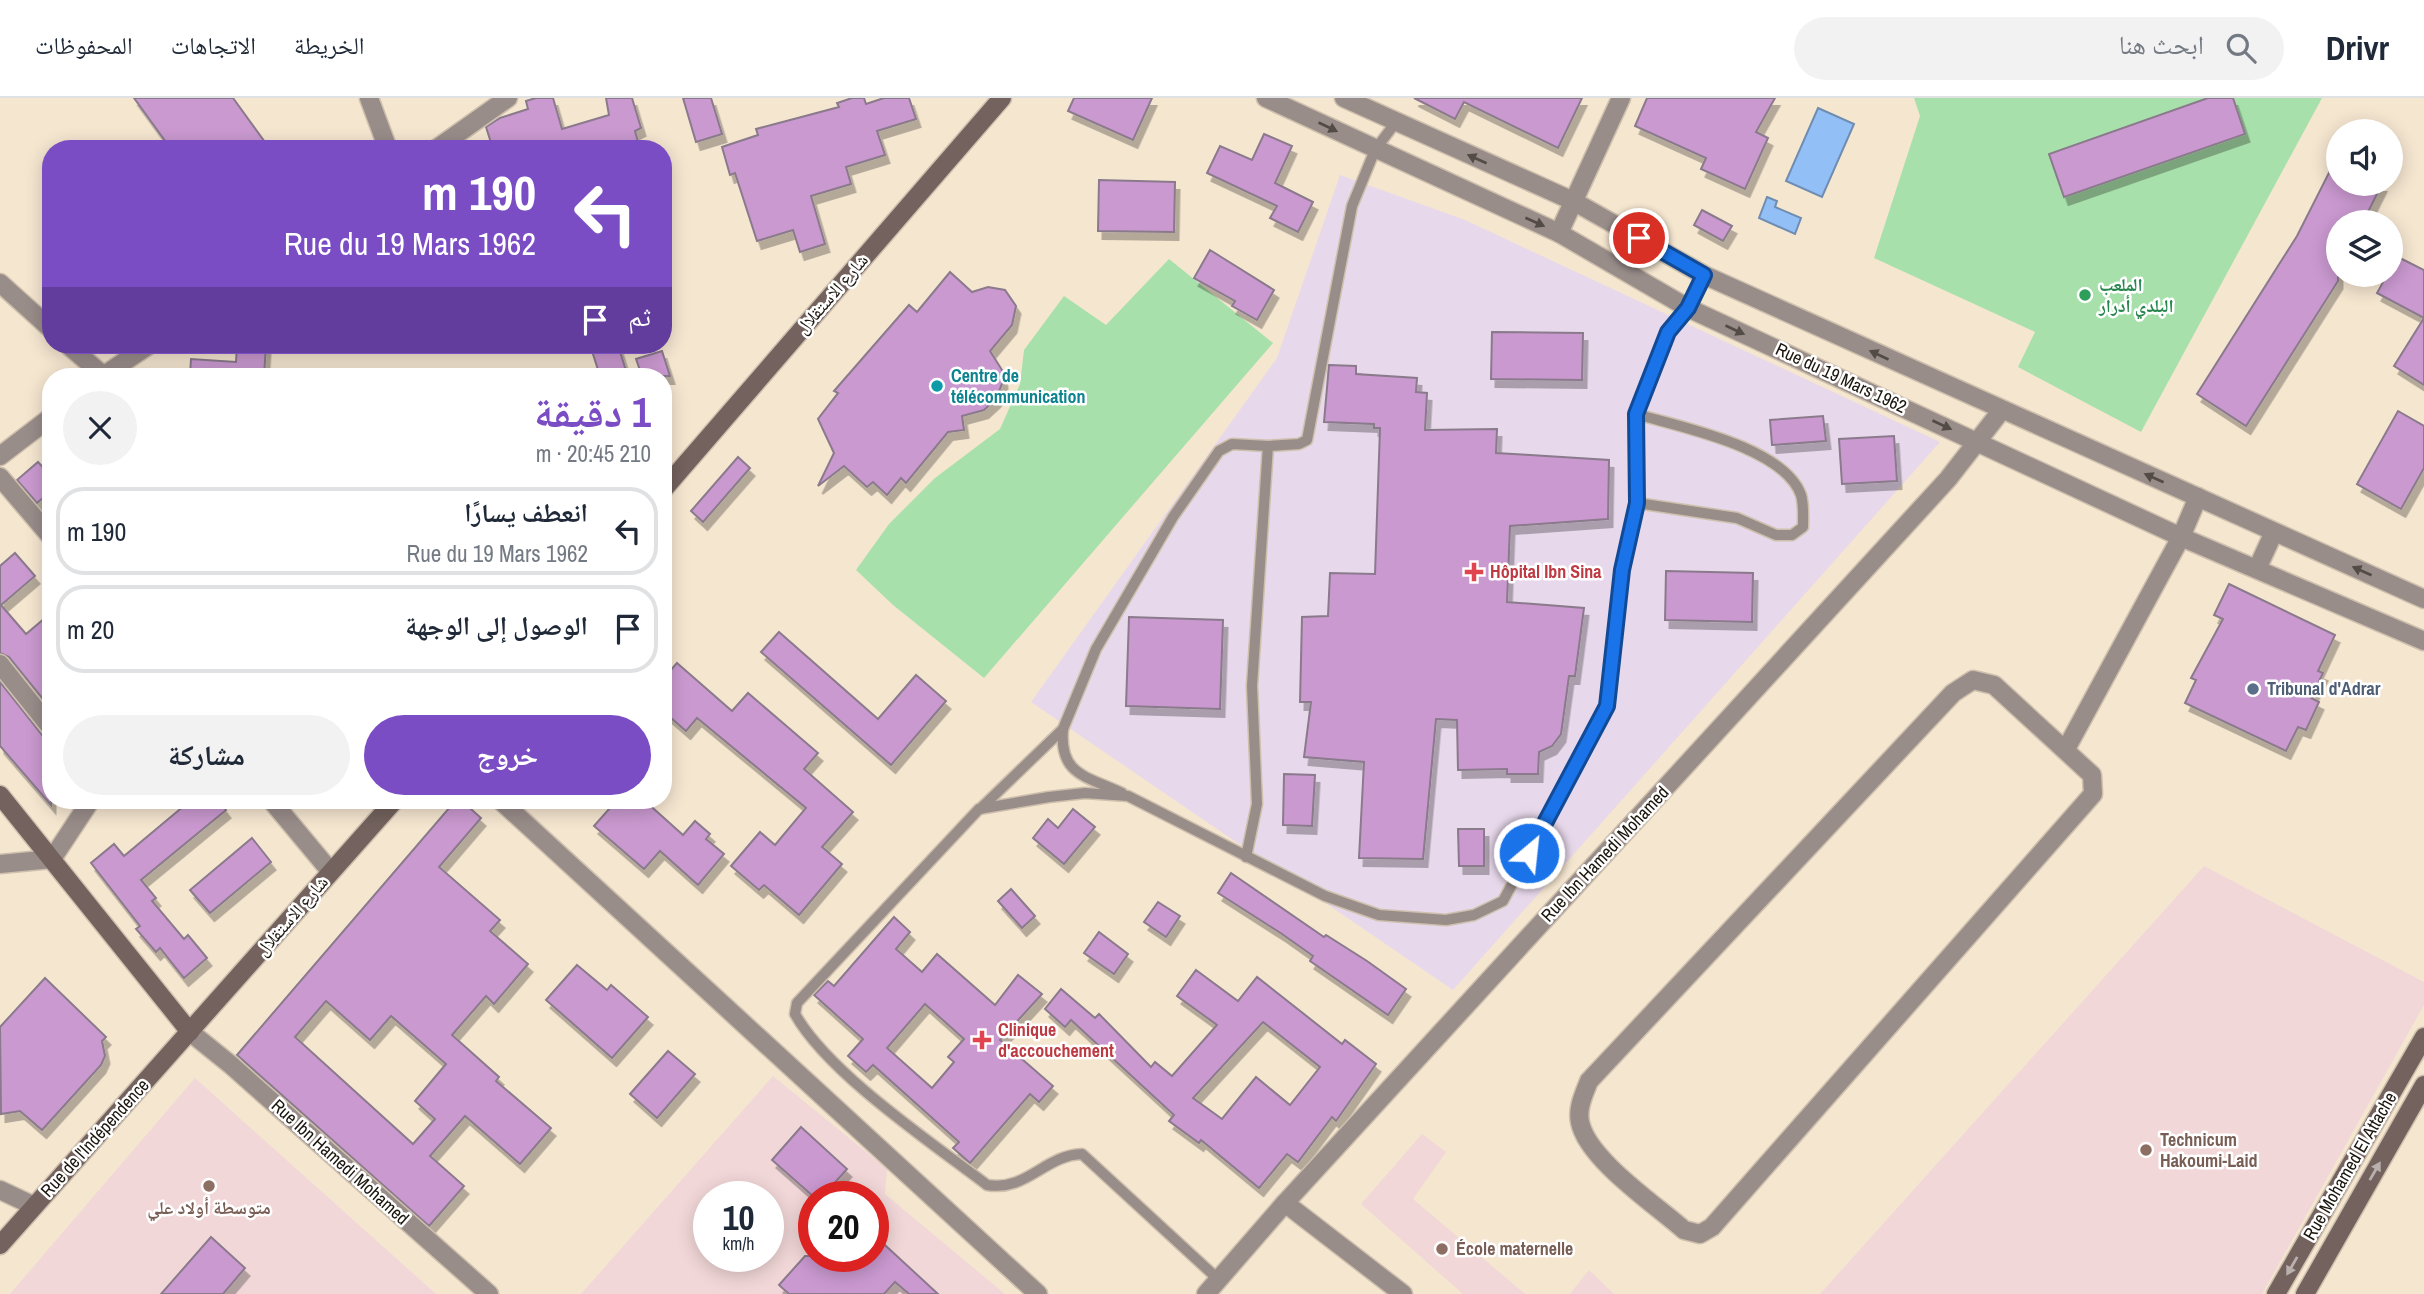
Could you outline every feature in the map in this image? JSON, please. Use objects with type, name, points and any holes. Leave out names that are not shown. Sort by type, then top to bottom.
[{"type":"street","points":[[369,98],[385,140]]},
{"type":"street","points":[[449,140],[508,98]]},
{"type":"street","name":"شارع الاستقلال","points":[[672,481],[1002,98]]},
{"type":"street","name":"Rue du 19 Mars 1962","points":[[1266,98],[1559,233],[1688,308],[2181,537],[2424,641]]},
{"type":"street","name":"Rue du 19 Mars 1962","points":[[1344,98],[1573,201],[1704,275],[2001,411],[2424,599]]},
{"type":"street","points":[[1559,233],[1621,98]]},
{"type":"street","points":[[0,283],[42,321]]},
{"type":"street","points":[[78,354],[94,368]]},
{"type":"street","points":[[115,368],[136,354]]},
{"type":"street","name":"Rue Ibn Hamedi Mohamed","points":[[1206,1294],[1285,1203],[1948,480],[2001,411]]},
{"type":"street","points":[[0,456],[42,424]]},
{"type":"street","points":[[0,477],[42,526]]},
{"type":"street","points":[[2066,749],[2181,537],[2198,498]]},
{"type":"street","points":[[2257,569],[2274,532]]},
{"type":"street","points":[[0,664],[42,717]]},
{"type":"street","points":[[1973,680],[1994,685],[2066,749],[2092,775],[2094,790],[2089,799],[1712,1227],[1700,1234],[1684,1230],[1596,1153],[1579,1121],[1579,1108],[1589,1081],[1953,693],[1973,680]]},
{"type":"street","points":[[0,795],[190,1032]]},
{"type":"street","points":[[52,859],[85,809]]},
{"type":"street","points":[[278,809],[331,872]]},
{"type":"street","name":"شارع الاستقلال","points":[[190,1032],[387,809]]},
{"type":"street","points":[[510,809],[1038,1294]]},
{"type":"street","points":[[0,864],[52,859]]},
{"type":"street","name":"Rue Ibn Hamedi Mohamed","points":[[190,1032],[231,1065],[489,1294]]},
{"type":"street","name":"Rue de l'Indépendence","points":[[0,1245],[6,1227],[34,1206],[190,1032]]},
{"type":"street","name":"Rue Mohamed El Attache","points":[[2276,1294],[2424,1037]]},
{"type":"street","name":"Rue Mohamed El Attache","points":[[2305,1294],[2424,1085]]},
{"type":"street","points":[[0,1190],[34,1206]]},
{"type":"street","points":[[2334,1194],[2354,1208]]},
{"type":"street","points":[[1285,1203],[1403,1294]]},
{"type":"lane","points":[[1396,122],[1374,150],[1352,206],[1307,440],[1299,444],[1268,446],[1232,444],[1219,451],[1173,517],[1096,649],[1063,729],[1062,748],[1066,762],[1073,771],[1246,857],[1325,896],[1379,915],[1446,920],[1475,915],[1503,901],[1607,706],[1622,570],[1637,503],[1636,414],[1668,332],[1688,308],[1704,275]]},
{"type":"lane","points":[[1636,414],[1714,437],[1772,462],[1788,475],[1801,494],[1802,527],[1792,535],[1776,535],[1737,518],[1637,503]]},
{"type":"lane","points":[[1246,857],[1257,804],[1252,686],[1268,446]]},
{"type":"lane","points":[[1063,729],[979,809],[797,1003],[795,1014],[803,1029],[853,1080],[987,1185],[1011,1186],[1072,1154],[1082,1154],[1219,1280]]},
{"type":"lane","points":[[979,809],[1085,793],[1128,796]]},
{"type":"shaded area","name":"Hôpital Ibn Sina","points":[[1340,175],[1465,220],[1940,442],[1453,990],[1031,702],[1277,358]]},
{"type":"shaded area","name":"Technicum Hakoumi-Laid","points":[[2204,866],[2424,982],[2424,1005],[2262,1294],[1820,1294]]},
{"type":"shaded area","points":[[773,1076],[887,1169],[886,1181],[798,1181],[798,1272],[889,1272],[889,1197],[1005,1294],[581,1294]]},
{"type":"shaded area","name":"متوسطة أولاد علي","points":[[195,1078],[436,1294],[10,1294]]},
{"type":"shaded area","name":"École maternelle","points":[[1422,1134],[1446,1152],[1413,1199],[1525,1294],[1463,1294],[1361,1204]]},
{"type":"shaded area","name":"École maternelle","points":[[1589,1270],[1614,1294],[1570,1294]]},
{"type":"green space","name":"الملعب البلدي أدرار","points":[[1914,98],[2322,98],[2141,432],[2018,367],[2035,332],[1874,258],[1920,116]]},
{"type":"green space","points":[[1169,259],[1273,343],[984,678],[893,605],[856,570],[889,524],[935,478],[1000,429],[1020,384],[1024,350],[1064,296],[1106,325]]},
{"type":"water","points":[[1818,108],[1854,124],[1822,197],[1786,181]]},
{"type":"water","points":[[1767,197],[1777,201],[1775,207],[1801,218],[1795,234],[1759,218]]},
{"type":"building","points":[[134,98],[233,98],[263,140],[164,140]]},
{"type":"building","points":[[553,98],[562,129],[609,115],[606,98],[632,98],[641,128],[635,131],[638,140],[490,140],[486,127],[500,118],[528,109],[526,101]]},
{"type":"building","points":[[683,98],[711,98],[722,134],[696,142]]},
{"type":"building","points":[[852,98],[864,98],[866,104],[884,98],[909,98],[916,119],[877,131],[885,155],[846,167],[851,184],[811,196],[825,244],[800,252],[793,230],[757,241],[735,173],[730,175],[722,147],[758,135],[756,129],[839,107],[837,103]]},
{"type":"building","points":[[1074,98],[1152,98],[1133,140],[1068,111]]},
{"type":"building","points":[[1414,98],[1582,98],[1558,148],[1464,102],[1455,119]]},
{"type":"building","points":[[1647,98],[1775,98],[1756,132],[1768,138],[1745,189],[1701,169],[1706,158],[1635,126]]},
{"type":"building","points":[[2208,98],[2233,98],[2245,134],[2064,197],[2049,154]]},
{"type":"building","points":[[1264,134],[1292,146],[1275,183],[1313,202],[1298,232],[1270,218],[1277,206],[1207,173],[1220,146],[1252,160]]},
{"type":"building","points":[[2326,179],[2326,196],[2376,196],[2369,210],[2326,210],[2326,287],[2334,287],[2246,426],[2197,394],[2297,236]]},
{"type":"building","points":[[1099,180],[1175,182],[1174,232],[1098,231]]},
{"type":"building","points":[[1702,210],[1732,226],[1723,241],[1694,225]]},
{"type":"building","points":[[1210,250],[1274,290],[1257,320],[1232,306],[1235,301],[1194,278]]},
{"type":"building","points":[[2403,260],[2424,270],[2424,318],[2377,293],[2380,287],[2403,287]]},
{"type":"building","name":"Centre de télécommunication","points":[[950,272],[972,292],[988,287],[1005,290],[1016,306],[1012,325],[990,351],[1002,370],[1003,381],[996,399],[984,410],[962,416],[964,430],[948,432],[906,483],[901,478],[887,495],[873,482],[867,487],[844,466],[818,486],[834,453],[818,419],[838,393],[834,391],[909,305],[917,312]]},
{"type":"building","points":[[2424,318],[2424,385],[2394,366]]},
{"type":"building","points":[[1492,332],[1583,333],[1582,380],[1491,379]]},
{"type":"building","points":[[236,354],[265,354],[265,368],[190,368],[191,359],[236,362]]},
{"type":"building","points":[[593,354],[621,354],[625,368],[597,368]]},
{"type":"building","points":[[663,354],[667,368],[639,368],[636,359]]},
{"type":"building","points":[[1329,365],[1356,366],[1356,374],[1417,378],[1416,392],[1427,393],[1425,430],[1497,429],[1496,453],[1609,460],[1608,519],[1510,526],[1507,602],[1584,608],[1575,676],[1569,676],[1561,734],[1552,746],[1539,752],[1538,774],[1507,774],[1507,769],[1458,770],[1457,720],[1436,719],[1423,859],[1359,858],[1364,762],[1304,757],[1311,702],[1300,702],[1302,617],[1328,616],[1330,573],[1375,574],[1380,428],[1374,428],[1374,424],[1324,422]]},
{"type":"building","points":[[2398,411],[2424,426],[2424,468],[2401,509],[2357,484]]},
{"type":"building","points":[[1823,416],[1826,441],[1772,445],[1770,420]]},
{"type":"building","points":[[1894,436],[1897,481],[1842,484],[1839,439]]},
{"type":"building","points":[[738,457],[750,468],[703,522],[691,511]]},
{"type":"building","points":[[38,462],[42,466],[42,499],[37,503],[17,480]]},
{"type":"building","points":[[15,553],[35,576],[1,605],[26,634],[42,621],[42,698],[9,657],[0,653],[0,566]]},
{"type":"building","points":[[1666,571],[1753,573],[1752,622],[1665,620]]},
{"type":"building","name":"Tribunal d'Adrar","points":[[2229,584],[2335,635],[2318,671],[2323,673],[2311,698],[2319,702],[2306,730],[2298,727],[2286,751],[2185,703],[2196,680],[2191,678],[2223,619],[2214,615]]},
{"type":"building","points":[[1129,617],[1223,620],[1220,709],[1126,706]]},
{"type":"building","points":[[779,632],[878,719],[916,675],[946,701],[891,765],[761,652]]},
{"type":"building","points":[[677,663],[732,711],[748,693],[818,753],[804,769],[853,812],[822,847],[842,864],[799,915],[764,885],[759,890],[731,866],[760,832],[775,845],[806,808],[697,718],[686,731],[672,719],[672,669]]},
{"type":"building","points":[[0,682],[42,735],[42,795],[0,746]]},
{"type":"building","points":[[1284,774],[1315,775],[1312,826],[1283,825]]},
{"type":"building","points":[[180,809],[226,810],[141,880],[156,898],[152,901],[184,939],[188,935],[207,958],[184,978],[160,948],[156,952],[136,929],[140,926],[91,863],[114,844],[124,856]]},
{"type":"building","points":[[448,809],[471,809],[481,818],[439,867],[500,920],[490,931],[528,964],[494,1004],[486,996],[452,1035],[499,1077],[496,1081],[551,1128],[520,1164],[465,1116],[430,1156],[464,1186],[429,1226],[237,1055]],"holes":[[[326,1001],[370,1040],[391,1016],[446,1064],[415,1101],[435,1119],[413,1144],[295,1037]]]},
{"type":"building","points":[[609,809],[654,809],[683,835],[695,821],[710,834],[706,839],[724,854],[698,885],[660,851],[644,869],[594,826]]},
{"type":"building","points":[[1073,809],[1095,827],[1064,864],[1033,838],[1048,819],[1058,828]]},
{"type":"building","points":[[1458,829],[1484,829],[1484,866],[1459,866]]},
{"type":"building","points":[[252,838],[271,862],[210,913],[190,890]]},
{"type":"building","points":[[1231,873],[1406,989],[1388,1015],[1310,961],[1313,956],[1218,893]]},
{"type":"building","points":[[1011,889],[1035,916],[1022,928],[998,901]]},
{"type":"building","points":[[1158,902],[1180,916],[1166,937],[1144,922]]},
{"type":"building","name":"Clinique d'accouchement","points":[[894,917],[910,932],[896,949],[922,972],[937,954],[995,1005],[1018,975],[1042,994],[1000,1040],[1053,1086],[1039,1102],[1030,1094],[970,1163],[953,1148],[959,1142],[873,1065],[866,1072],[848,1056],[863,1039],[814,995],[828,981],[834,986]],"holes":[[[925,1004],[964,1039],[948,1057],[954,1062],[932,1088],[887,1048]]]},
{"type":"building","points":[[1099,932],[1128,954],[1114,974],[1084,953]]},
{"type":"building","points":[[577,965],[607,990],[611,985],[648,1017],[612,1058],[546,1000]]},
{"type":"building","points":[[1196,970],[1238,1001],[1257,977],[1342,1044],[1345,1040],[1376,1064],[1336,1121],[1332,1117],[1298,1162],[1287,1154],[1259,1188],[1201,1140],[1199,1143],[1169,1121],[1174,1115],[1071,1020],[1065,1027],[1045,1009],[1061,989],[1095,1018],[1099,1014],[1151,1067],[1155,1062],[1172,1076],[1217,1025],[1177,996]],"holes":[[[1263,1022],[1320,1067],[1290,1105],[1256,1077],[1222,1119],[1193,1098]]]},
{"type":"building","points":[[45,978],[106,1037],[102,1041],[105,1056],[101,1065],[42,1130],[20,1111],[1,1114],[0,1027]]},
{"type":"building","points":[[668,1051],[695,1074],[657,1118],[630,1094]]},
{"type":"building","points":[[801,1127],[847,1169],[836,1181],[798,1183],[772,1160]]},
{"type":"building","points":[[211,1237],[245,1268],[223,1294],[161,1294]]},
{"type":"building","points":[[889,1249],[938,1294],[909,1294],[895,1282],[884,1294],[789,1294],[779,1285],[798,1264],[798,1272],[889,1272]]},
{"type":"place","name":"الملعب البلدي أدرار","points":[[2085,295]]},
{"type":"place","name":"Centre de télécommunication","points":[[937,386]]},
{"type":"place","name":"Hôpital Ibn Sina","points":[[1474,572]]},
{"type":"place","name":"Tribunal d'Adrar","points":[[2253,689]]},
{"type":"place","name":"Clinique d'accouchement","points":[[982,1040]]},
{"type":"place","name":"Technicum Hakoumi-Laid","points":[[2146,1150]]},
{"type":"place","name":"متوسطة أولاد علي","points":[[209,1186]]},
{"type":"place","name":"École maternelle","points":[[1442,1249]]},
{"type":"route","points":[[1529,853],[1607,706],[1614,664],[1622,570],[1637,503],[1636,414],[1668,332],[1688,308],[1704,275],[1639,238]]}]
